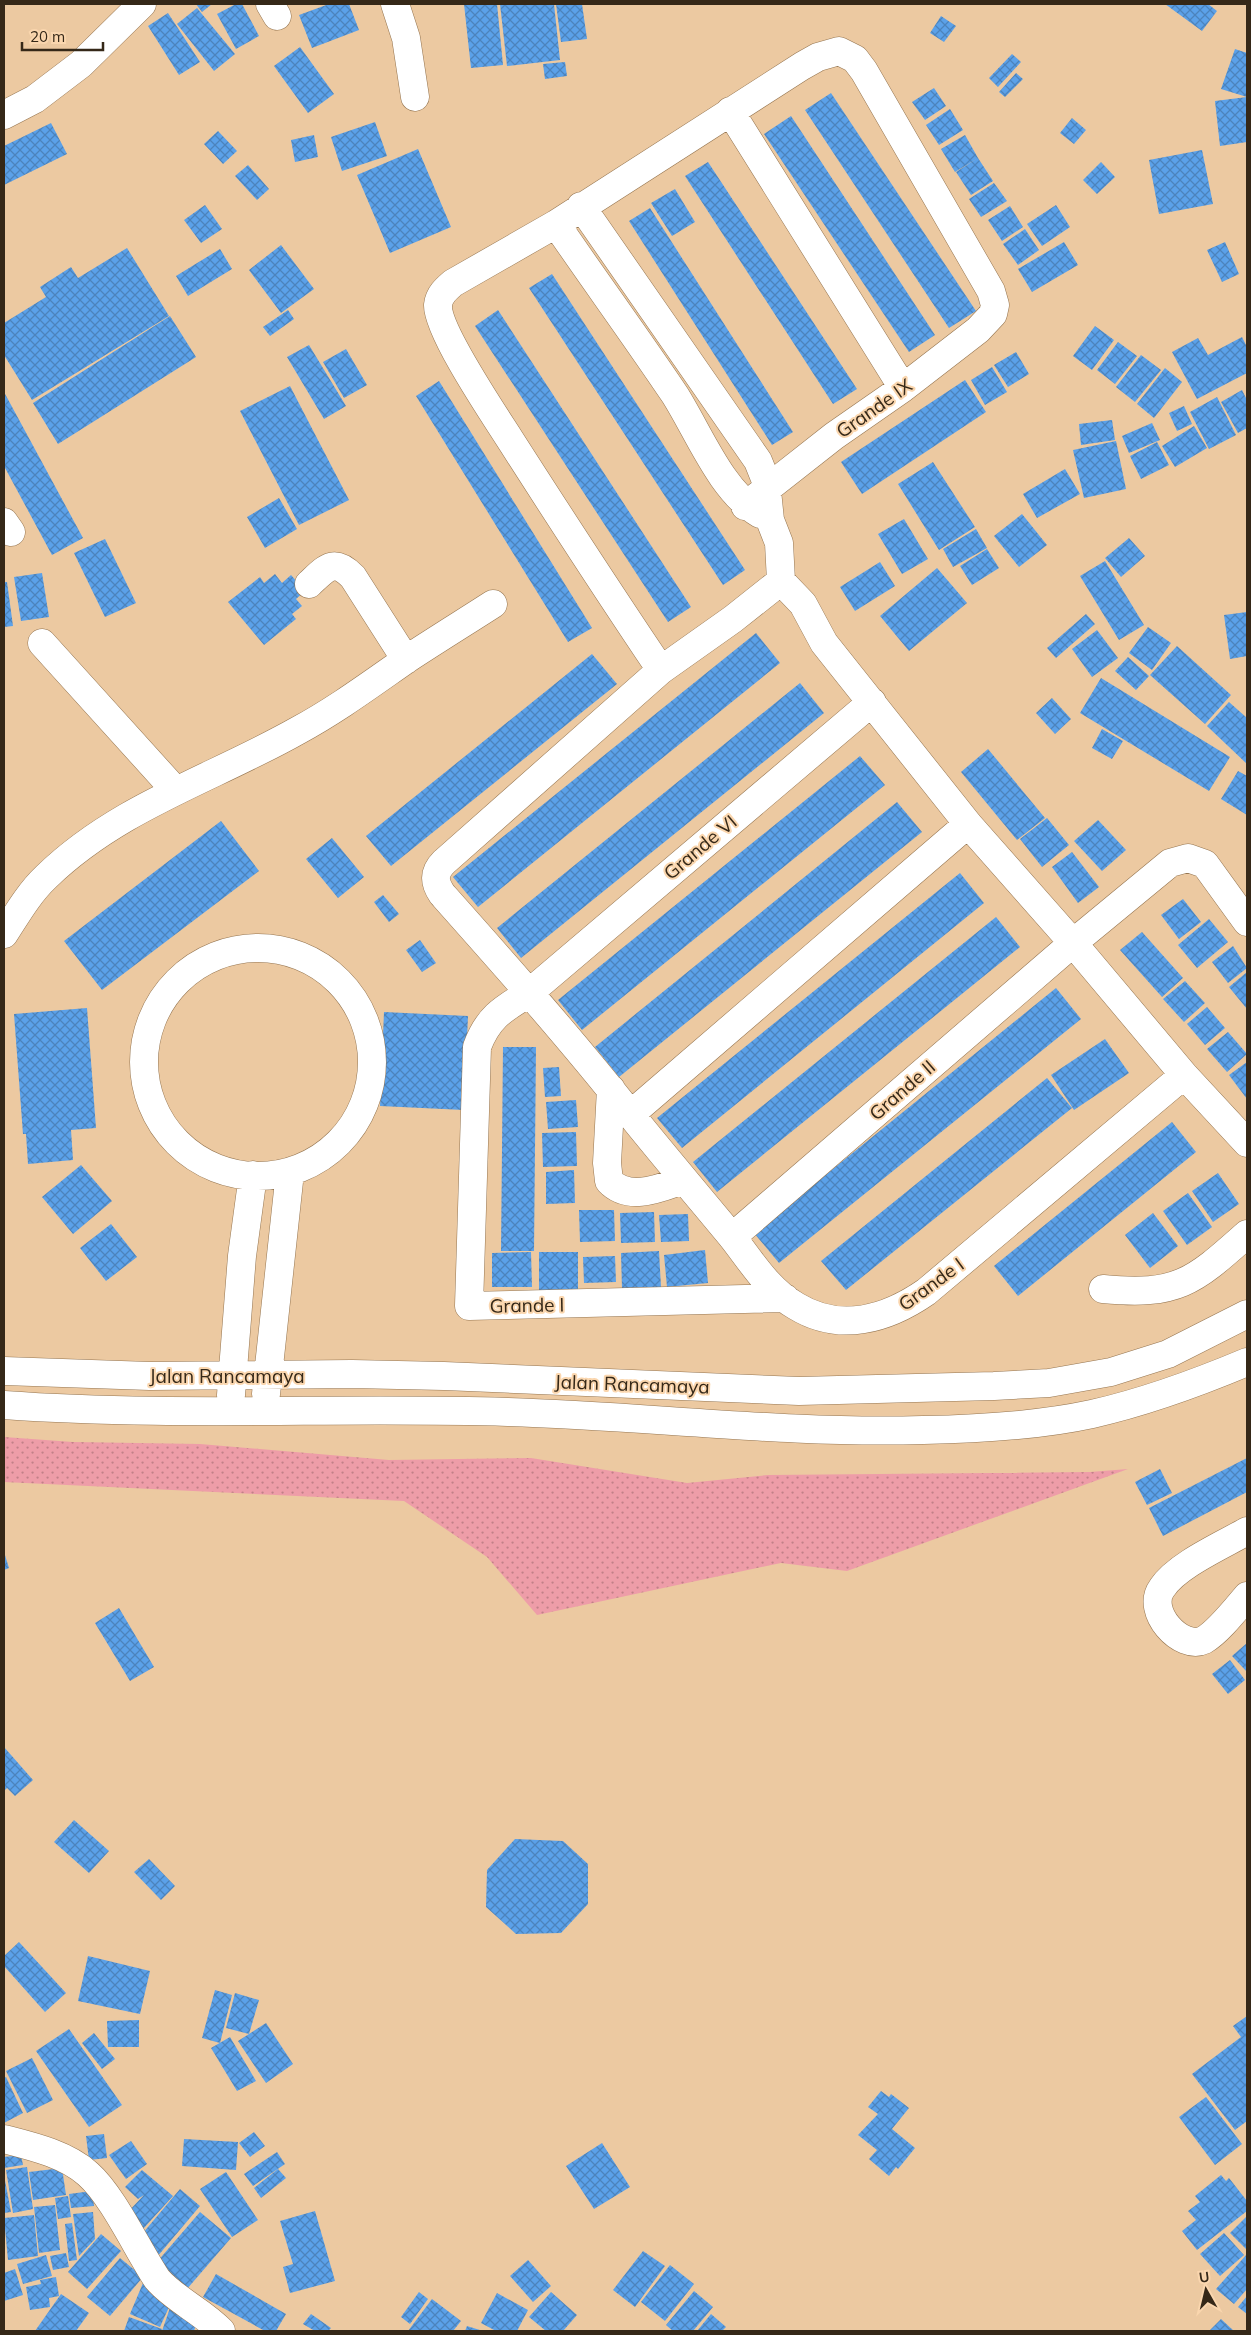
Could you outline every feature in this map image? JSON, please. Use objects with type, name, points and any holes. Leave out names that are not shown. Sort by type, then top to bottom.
[{"type":"street","points":[[4,114],[35,99],[81,64],[142,4]]},
{"type":"street","points":[[395,4],[406,38],[415,97]]},
{"type":"street","name":"Grande IX","points":[[730,110],[818,57],[839,51],[855,59],[864,71],[988,286],[995,305],[993,314],[978,330],[904,388],[834,436],[745,506]]},
{"type":"street","points":[[661,670],[604,587],[469,374],[439,311],[440,297],[443,291],[556,224],[730,110],[904,388]]},
{"type":"street","points":[[581,206],[750,448],[760,466],[767,489],[770,520],[779,543],[782,580],[803,604],[824,643],[968,824],[1073,943],[1184,1075],[1247,1143]]},
{"type":"street","points":[[556,224],[676,397],[715,467],[745,506],[770,520]]},
{"type":"street","points":[[309,584],[330,566],[338,565],[345,568],[353,577],[406,660]]},
{"type":"street","points":[[782,580],[733,619],[661,670],[437,868],[436,885],[611,1089],[683,1180],[732,1237],[764,1280],[784,1298]]},
{"type":"street","points":[[4,934],[26,900],[46,877],[118,822],[175,790],[243,760],[299,730],[379,680],[406,660],[493,604]]},
{"type":"street","points":[[42,643],[175,790]]},
{"type":"street","name":"Grande VI","points":[[469,1306],[477,1047],[482,1033],[498,1012],[529,993],[872,702]]},
{"type":"street","points":[[631,1114],[968,824]]},
{"type":"street","name":"Grande II","points":[[732,1237],[1073,943],[1170,863],[1188,858],[1205,864],[1247,922]]},
{"type":"street","points":[[263,947],[298,955],[330,972],[354,999],[369,1032],[373,1068],[366,1103],[347,1135],[320,1159],[290,1172],[254,1175],[220,1171],[188,1154],[163,1128],[147,1095],[143,1059],[149,1024],[166,992],[193,967],[226,952],[263,947]]},
{"type":"street","name":"Grande I","points":[[469,1306],[784,1298],[814,1315],[832,1320],[853,1320],[890,1314],[906,1306],[926,1292],[1184,1075]]},
{"type":"street","points":[[611,1089],[607,1163],[610,1181],[621,1190],[640,1192],[660,1188],[683,1180]]},
{"type":"street","points":[[264,1411],[290,1172]]},
{"type":"street","points":[[229,1411],[234,1376],[242,1256],[254,1175]]},
{"type":"street","points":[[1103,1289],[1143,1292],[1175,1286],[1206,1270],[1247,1234]]},
{"type":"street","name":"Jalan Rancamaya","points":[[4,1371],[150,1376],[352,1374],[444,1376],[798,1391],[1049,1383],[1111,1372],[1168,1354],[1247,1314]]},
{"type":"street","name":"Jalan Rancamaya","points":[[4,1404],[112,1411],[506,1411],[811,1430],[955,1430],[1050,1421],[1091,1414],[1149,1399],[1247,1362]]},
{"type":"street","points":[[1247,1531],[1172,1575],[1158,1594],[1156,1608],[1162,1621],[1172,1630],[1189,1641],[1196,1642],[1204,1640],[1247,1596]]},
{"type":"street","points":[[4,2139],[48,2152],[87,2173],[102,2190],[157,2279],[175,2295],[204,2315],[221,2331]]},
{"type":"shaded area","points":[[4,1437],[73,1442],[200,1444],[389,1460],[531,1458],[687,1483],[768,1475],[1090,1472],[1128,1469],[847,1571],[781,1563],[537,1615],[487,1557],[404,1501],[4,1482]]},
{"type":"building","points":[[196,4],[212,4],[202,12]]},
{"type":"building","points":[[236,4],[242,4],[259,36],[236,49],[217,14]]},
{"type":"building","points":[[329,4],[349,4],[359,30],[312,48],[299,15]]},
{"type":"building","points":[[464,4],[497,4],[503,65],[471,68]]},
{"type":"building","points":[[500,4],[554,4],[560,60],[507,66]]},
{"type":"building","points":[[556,4],[582,4],[587,39],[561,42]]},
{"type":"building","points":[[1165,4],[1208,4],[1217,11],[1202,31]]},
{"type":"building","points":[[197,8],[235,54],[214,71],[177,24]]},
{"type":"building","points":[[168,13],[200,62],[179,75],[148,26]]},
{"type":"building","points":[[941,16],[956,26],[944,42],[930,33]]},
{"type":"building","points":[[300,47],[334,94],[308,113],[274,66]]},
{"type":"building","points":[[1235,49],[1247,53],[1247,97],[1221,89]]},
{"type":"building","points":[[1012,54],[1021,62],[998,87],[989,78]]},
{"type":"building","points":[[565,62],[567,76],[545,79],[543,64]]},
{"type":"building","points":[[1016,73],[1023,79],[1005,97],[999,92]]},
{"type":"building","points":[[934,88],[946,106],[925,120],[912,102]]},
{"type":"building","points":[[831,93],[976,311],[949,328],[805,110]]},
{"type":"building","points":[[1247,97],[1247,142],[1220,146],[1215,101]]},
{"type":"building","points":[[950,109],[963,130],[939,145],[926,125]]},
{"type":"building","points":[[791,116],[935,335],[909,352],[764,134]]},
{"type":"building","points":[[1072,118],[1086,130],[1074,144],[1060,133]]},
{"type":"building","points":[[375,122],[387,156],[342,171],[331,137]]},
{"type":"building","points":[[51,123],[67,154],[4,185],[4,146]]},
{"type":"building","points":[[218,131],[237,151],[223,164],[204,144]]},
{"type":"building","points":[[314,135],[318,157],[295,162],[291,140]]},
{"type":"building","points":[[965,135],[978,158],[955,172],[941,149]]},
{"type":"building","points":[[418,149],[451,227],[390,253],[357,175]]},
{"type":"building","points":[[1202,150],[1213,204],[1159,214],[1149,160]]},
{"type":"building","points":[[978,158],[993,181],[971,195],[956,172]]},
{"type":"building","points":[[708,162],[857,389],[833,404],[685,176]]},
{"type":"building","points":[[1101,162],[1115,177],[1097,194],[1083,180]]},
{"type":"building","points":[[248,165],[269,189],[257,200],[235,176]]},
{"type":"building","points":[[994,183],[1007,201],[981,217],[969,199]]},
{"type":"building","points":[[675,189],[695,222],[672,236],[651,203]]},
{"type":"building","points":[[205,205],[222,229],[201,243],[184,220]]},
{"type":"building","points":[[1056,205],[1070,227],[1042,246],[1027,224]]},
{"type":"building","points":[[1010,206],[1023,227],[1002,241],[988,220]]},
{"type":"building","points":[[650,208],[793,432],[772,445],[629,221]]},
{"type":"building","points":[[1025,229],[1039,250],[1018,265],[1003,244]]},
{"type":"building","points":[[1064,242],[1078,265],[1032,292],[1018,269]]},
{"type":"building","points":[[1225,242],[1239,274],[1222,282],[1207,250]]},
{"type":"building","points":[[281,245],[314,289],[281,313],[249,270]]},
{"type":"building","points":[[127,248],[169,316],[32,400],[4,355],[4,323],[46,297],[40,287],[71,267],[78,278]]},
{"type":"building","points":[[220,249],[232,269],[188,296],[176,276]]},
{"type":"building","points":[[552,274],[745,570],[723,585],[529,288]]},
{"type":"building","points":[[288,310],[294,319],[270,336],[263,327]]},
{"type":"building","points":[[498,310],[691,607],[668,622],[475,326]]},
{"type":"building","points":[[170,316],[196,357],[58,444],[33,403]]},
{"type":"building","points":[[1095,326],[1114,340],[1092,370],[1073,356]]},
{"type":"building","points":[[1242,337],[1247,347],[1247,373],[1197,399],[1172,352],[1198,338],[1208,355]]},
{"type":"building","points":[[1118,342],[1137,356],[1115,384],[1097,370]]},
{"type":"building","points":[[309,345],[346,406],[324,419],[287,357]]},
{"type":"building","points":[[346,349],[367,385],[344,398],[323,362]]},
{"type":"building","points":[[1016,352],[1029,374],[1008,387],[994,365]]},
{"type":"building","points":[[1141,355],[1161,370],[1135,402],[1116,387]]},
{"type":"building","points":[[992,367],[1007,392],[985,405],[971,380]]},
{"type":"building","points":[[1165,368],[1182,382],[1154,418],[1137,404]]},
{"type":"building","points":[[965,380],[986,412],[862,494],[841,462]]},
{"type":"building","points":[[439,381],[592,628],[568,642],[416,396]]},
{"type":"building","points":[[290,386],[349,500],[299,525],[240,411]]},
{"type":"building","points":[[1242,390],[1247,400],[1247,428],[1238,433],[1221,402]]},
{"type":"building","points":[[4,392],[83,538],[52,555],[4,466]]},
{"type":"building","points":[[1217,397],[1236,435],[1209,449],[1190,412]]},
{"type":"building","points":[[1184,406],[1192,424],[1177,431],[1169,413]]},
{"type":"building","points":[[1112,420],[1115,440],[1081,445],[1079,424]]},
{"type":"building","points":[[1152,423],[1160,440],[1129,453],[1122,436]]},
{"type":"building","points":[[1194,426],[1207,448],[1175,467],[1162,446]]},
{"type":"building","points":[[1116,441],[1126,489],[1084,498],[1073,450]]},
{"type":"building","points":[[1157,442],[1169,465],[1141,479],[1130,456]]},
{"type":"building","points":[[933,462],[975,527],[939,550],[898,484]]},
{"type":"building","points":[[1065,469],[1080,494],[1037,518],[1023,494]]},
{"type":"building","points":[[279,498],[297,529],[265,548],[247,517]]},
{"type":"building","points":[[1022,514],[1047,545],[1019,567],[994,536]]},
{"type":"building","points":[[904,519],[928,559],[902,574],[878,534]]},
{"type":"building","points":[[976,529],[987,548],[953,567],[943,549]]},
{"type":"building","points":[[1129,538],[1145,556],[1121,577],[1105,558]]},
{"type":"building","points":[[105,539],[136,603],[105,617],[74,553]]},
{"type":"building","points":[[987,549],[999,568],[972,585],[960,566]]},
{"type":"building","points":[[1105,561],[1144,625],[1119,640],[1080,576]]},
{"type":"building","points":[[880,562],[895,586],[855,611],[840,587]]},
{"type":"building","points":[[937,568],[967,603],[909,651],[880,616]]},
{"type":"building","points":[[42,573],[49,617],[21,621],[14,577]]},
{"type":"building","points":[[275,574],[282,583],[291,575],[305,591],[296,599],[302,606],[292,614],[296,619],[264,645],[228,602],[260,577],[264,583]]},
{"type":"building","points":[[4,582],[7,582],[13,626],[4,627]]},
{"type":"building","points":[[1247,612],[1247,656],[1230,659],[1224,615]]},
{"type":"building","points":[[1086,614],[1095,624],[1056,658],[1047,648]]},
{"type":"building","points":[[1148,627],[1171,643],[1152,670],[1129,653]]},
{"type":"building","points":[[1097,630],[1118,658],[1092,677],[1072,649]]},
{"type":"building","points":[[756,633],[780,663],[478,907],[453,877]]},
{"type":"building","points":[[1177,646],[1231,695],[1205,724],[1150,675]]},
{"type":"building","points":[[592,654],[617,684],[391,866],[366,836]]},
{"type":"building","points":[[1128,657],[1149,676],[1136,690],[1115,671]]},
{"type":"building","points":[[1101,678],[1230,757],[1209,791],[1080,713]]},
{"type":"building","points":[[800,683],[824,713],[521,958],[497,928]]},
{"type":"building","points":[[1052,698],[1071,719],[1055,734],[1036,713]]},
{"type":"building","points":[[1229,702],[1247,718],[1247,764],[1207,726]]},
{"type":"building","points":[[1102,729],[1123,741],[1112,759],[1092,748]]},
{"type":"building","points":[[988,749],[1045,818],[1017,840],[961,772]]},
{"type":"building","points":[[860,756],[885,785],[582,1030],[558,1000]]},
{"type":"building","points":[[1238,771],[1247,776],[1247,815],[1221,799]]},
{"type":"building","points":[[897,802],[922,832],[619,1077],[595,1047]]},
{"type":"building","points":[[1047,818],[1069,845],[1042,867],[1020,839]]},
{"type":"building","points":[[1098,820],[1126,850],[1102,871],[1074,841]]},
{"type":"building","points":[[221,821],[259,871],[102,990],[64,941]]},
{"type":"building","points":[[332,838],[364,877],[338,898],[306,859]]},
{"type":"building","points":[[1072,852],[1099,887],[1078,903],[1052,867]]},
{"type":"building","points":[[960,873],[984,903],[682,1148],[657,1118]]},
{"type":"building","points":[[383,895],[399,914],[389,922],[374,902]]},
{"type":"building","points":[[1183,899],[1201,922],[1179,939],[1161,915]]},
{"type":"building","points":[[996,917],[1020,947],[717,1192],[693,1162]]},
{"type":"building","points":[[1209,919],[1228,942],[1197,968],[1178,945]]},
{"type":"building","points":[[1142,932],[1183,978],[1162,997],[1120,950]]},
{"type":"building","points":[[420,940],[436,963],[422,972],[406,950]]},
{"type":"building","points":[[1233,946],[1247,968],[1228,983],[1212,962]]},
{"type":"building","points":[[1247,972],[1247,1009],[1229,987]]},
{"type":"building","points":[[1185,981],[1205,1003],[1184,1022],[1163,999]]},
{"type":"building","points":[[1056,988],[1081,1019],[779,1263],[754,1233]]},
{"type":"building","points":[[1207,1007],[1225,1028],[1205,1045],[1187,1024]]},
{"type":"building","points":[[87,1008],[96,1128],[71,1130],[73,1160],[28,1164],[26,1134],[23,1134],[14,1014]]},
{"type":"building","points":[[384,1012],[468,1016],[464,1110],[380,1106]]},
{"type":"building","points":[[1228,1032],[1247,1054],[1227,1072],[1207,1049]]},
{"type":"building","points":[[1105,1039],[1129,1073],[1074,1110],[1051,1075]]},
{"type":"building","points":[[503,1047],[536,1047],[534,1251],[501,1251]]},
{"type":"building","points":[[1247,1062],[1247,1099],[1229,1075]]},
{"type":"building","points":[[559,1067],[561,1096],[545,1097],[543,1068]]},
{"type":"building","points":[[1047,1078],[1072,1108],[846,1290],[821,1261]]},
{"type":"building","points":[[576,1100],[578,1127],[548,1129],[546,1102]]},
{"type":"building","points":[[1172,1122],[1196,1152],[1018,1296],[994,1266]]},
{"type":"building","points":[[576,1132],[577,1166],[543,1167],[542,1133]]},
{"type":"building","points":[[81,1165],[112,1201],[73,1234],[42,1197]]},
{"type":"building","points":[[574,1170],[575,1203],[546,1204],[546,1172]]},
{"type":"building","points":[[1218,1173],[1239,1204],[1213,1222],[1192,1191]]},
{"type":"building","points":[[1188,1193],[1212,1227],[1187,1245],[1163,1211]]},
{"type":"building","points":[[579,1210],[614,1210],[615,1241],[580,1242]]},
{"type":"building","points":[[654,1212],[655,1242],[621,1243],[620,1213]]},
{"type":"building","points":[[1153,1213],[1178,1246],[1150,1268],[1125,1235]]},
{"type":"building","points":[[688,1214],[689,1241],[661,1242],[659,1215]]},
{"type":"building","points":[[111,1224],[137,1257],[106,1281],[80,1248]]},
{"type":"building","points":[[705,1250],[708,1283],[667,1287],[664,1255]]},
{"type":"building","points":[[659,1251],[661,1287],[622,1289],[621,1253]]},
{"type":"building","points":[[531,1252],[532,1287],[492,1287],[492,1253]]},
{"type":"building","points":[[539,1252],[578,1252],[578,1290],[539,1290]]},
{"type":"building","points":[[615,1256],[616,1282],[584,1283],[583,1257]]},
{"type":"building","points":[[1247,1458],[1247,1492],[1163,1536],[1149,1508]]},
{"type":"building","points":[[1160,1469],[1172,1493],[1147,1505],[1135,1482]]},
{"type":"building","points":[[4,1552],[9,1568],[4,1570]]},
{"type":"building","points":[[119,1608],[154,1667],[130,1681],[95,1623]]},
{"type":"building","points":[[1247,1643],[1247,1672],[1232,1656]]},
{"type":"building","points":[[1230,1660],[1245,1680],[1228,1694],[1212,1674]]},
{"type":"building","points":[[4,1747],[33,1780],[15,1796],[7,1788],[4,1791]]},
{"type":"building","points":[[74,1820],[109,1851],[89,1873],[54,1842]]},
{"type":"building","points":[[515,1839],[563,1841],[588,1864],[588,1904],[561,1933],[516,1934],[486,1907],[487,1870]]},
{"type":"building","points":[[149,1859],[175,1886],[161,1900],[134,1872]]},
{"type":"building","points":[[19,1942],[66,1993],[45,2012],[4,1966],[4,1956]]},
{"type":"building","points":[[88,1956],[150,1971],[140,2014],[78,2001]]},
{"type":"building","points":[[215,1990],[232,1995],[220,2043],[202,2038]]},
{"type":"building","points":[[235,1993],[259,2000],[249,2034],[226,2028]]},
{"type":"building","points":[[1247,2016],[1247,2121],[1235,2130],[1192,2074],[1241,2037],[1233,2026]]},
{"type":"building","points":[[139,2020],[139,2047],[108,2047],[107,2021]]},
{"type":"building","points":[[266,2023],[293,2064],[266,2083],[238,2041]]},
{"type":"building","points":[[69,2029],[122,2105],[89,2127],[36,2051]]},
{"type":"building","points":[[94,2033],[115,2059],[102,2069],[82,2043]]},
{"type":"building","points":[[230,2037],[256,2081],[237,2091],[211,2048]]},
{"type":"building","points":[[32,2058],[53,2100],[27,2113],[6,2071]]},
{"type":"building","points":[[6,2077],[23,2113],[4,2123],[4,2078]]},
{"type":"building","points":[[881,2091],[889,2097],[891,2094],[909,2108],[892,2129],[915,2148],[898,2169],[896,2167],[889,2176],[869,2159],[877,2150],[858,2135],[878,2114],[868,2107]]},
{"type":"building","points":[[1206,2097],[1242,2144],[1215,2165],[1179,2117]]},
{"type":"building","points":[[254,2132],[265,2146],[250,2157],[239,2143]]},
{"type":"building","points":[[104,2134],[107,2158],[89,2160],[86,2136]]},
{"type":"building","points":[[184,2139],[238,2142],[236,2170],[182,2166]]},
{"type":"building","points":[[131,2141],[147,2164],[126,2179],[109,2155]]},
{"type":"building","points":[[602,2143],[630,2187],[594,2209],[566,2166]]},
{"type":"building","points":[[277,2152],[285,2164],[253,2186],[244,2174]]},
{"type":"building","points":[[21,2155],[23,2165],[4,2168],[4,2157]]},
{"type":"building","points":[[27,2167],[33,2209],[13,2213],[6,2170]]},
{"type":"building","points":[[62,2168],[66,2195],[33,2200],[29,2172]]},
{"type":"building","points":[[278,2169],[286,2178],[261,2198],[254,2188]]},
{"type":"building","points":[[142,2170],[173,2196],[143,2229],[126,2214],[144,2195],[138,2199],[125,2187]]},
{"type":"building","points":[[226,2172],[258,2220],[232,2237],[200,2189]]},
{"type":"building","points":[[4,2175],[11,2212],[4,2213]]},
{"type":"building","points":[[1221,2175],[1226,2181],[1229,2178],[1247,2201],[1247,2211],[1197,2250],[1182,2231],[1196,2220],[1188,2211],[1200,2202],[1195,2196]]},
{"type":"building","points":[[180,2189],[200,2206],[157,2257],[137,2240]]},
{"type":"building","points":[[92,2191],[94,2206],[71,2208],[69,2194]]},
{"type":"building","points":[[68,2196],[71,2217],[58,2219],[55,2198]]},
{"type":"building","points":[[55,2205],[60,2250],[39,2253],[34,2207]]},
{"type":"building","points":[[315,2211],[335,2281],[290,2293],[283,2267],[293,2264],[280,2221]]},
{"type":"building","points":[[93,2212],[95,2239],[79,2256],[73,2214]]},
{"type":"building","points":[[200,2212],[231,2238],[187,2289],[156,2263]]},
{"type":"building","points":[[34,2215],[38,2256],[8,2260],[4,2218]]},
{"type":"building","points":[[1247,2216],[1247,2250],[1230,2233]]},
{"type":"building","points":[[72,2223],[77,2260],[69,2261],[65,2224]]},
{"type":"building","points":[[1224,2233],[1244,2255],[1220,2276],[1200,2254]]},
{"type":"building","points":[[101,2234],[121,2251],[87,2289],[68,2272]]},
{"type":"building","points":[[643,2251],[665,2266],[635,2307],[613,2290]]},
{"type":"building","points":[[66,2253],[69,2267],[53,2270],[50,2256]]},
{"type":"building","points":[[1247,2254],[1247,2289],[1234,2304],[1216,2289]]},
{"type":"building","points":[[46,2255],[52,2276],[23,2284],[17,2264]]},
{"type":"building","points":[[120,2258],[143,2277],[110,2316],[87,2297]]},
{"type":"building","points":[[528,2260],[551,2286],[533,2302],[510,2276]]},
{"type":"building","points":[[670,2265],[694,2284],[665,2321],[641,2302]]},
{"type":"building","points":[[15,2269],[23,2295],[4,2301],[4,2273]]},
{"type":"building","points":[[216,2274],[286,2314],[276,2331],[265,2331],[203,2297]]},
{"type":"building","points":[[56,2277],[59,2296],[49,2298],[50,2307],[30,2310],[26,2287],[41,2284],[40,2280]]},
{"type":"building","points":[[143,2283],[174,2296],[160,2327],[130,2314]]},
{"type":"building","points":[[694,2291],[713,2307],[693,2331],[673,2331],[666,2325]]},
{"type":"building","points":[[419,2292],[428,2299],[410,2324],[401,2317]]},
{"type":"building","points":[[551,2292],[577,2315],[563,2331],[546,2331],[529,2317]]},
{"type":"building","points":[[497,2293],[528,2310],[517,2331],[496,2331],[481,2323]]},
{"type":"building","points":[[61,2294],[89,2313],[76,2331],[35,2331]]},
{"type":"building","points":[[1247,2296],[1247,2314],[1238,2307]]},
{"type":"building","points":[[432,2299],[461,2321],[453,2331],[408,2331]]},
{"type":"building","points":[[172,2302],[200,2312],[194,2331],[162,2331]]},
{"type":"building","points":[[311,2314],[331,2328],[328,2331],[315,2331],[303,2324]]},
{"type":"building","points":[[711,2314],[726,2327],[722,2331],[697,2331]]},
{"type":"building","points":[[129,2317],[162,2329],[161,2331],[124,2331]]},
{"type":"building","points":[[1221,2319],[1234,2331],[1209,2331]]},
{"type":"building","points":[[467,2326],[483,2331],[465,2331]]}]
